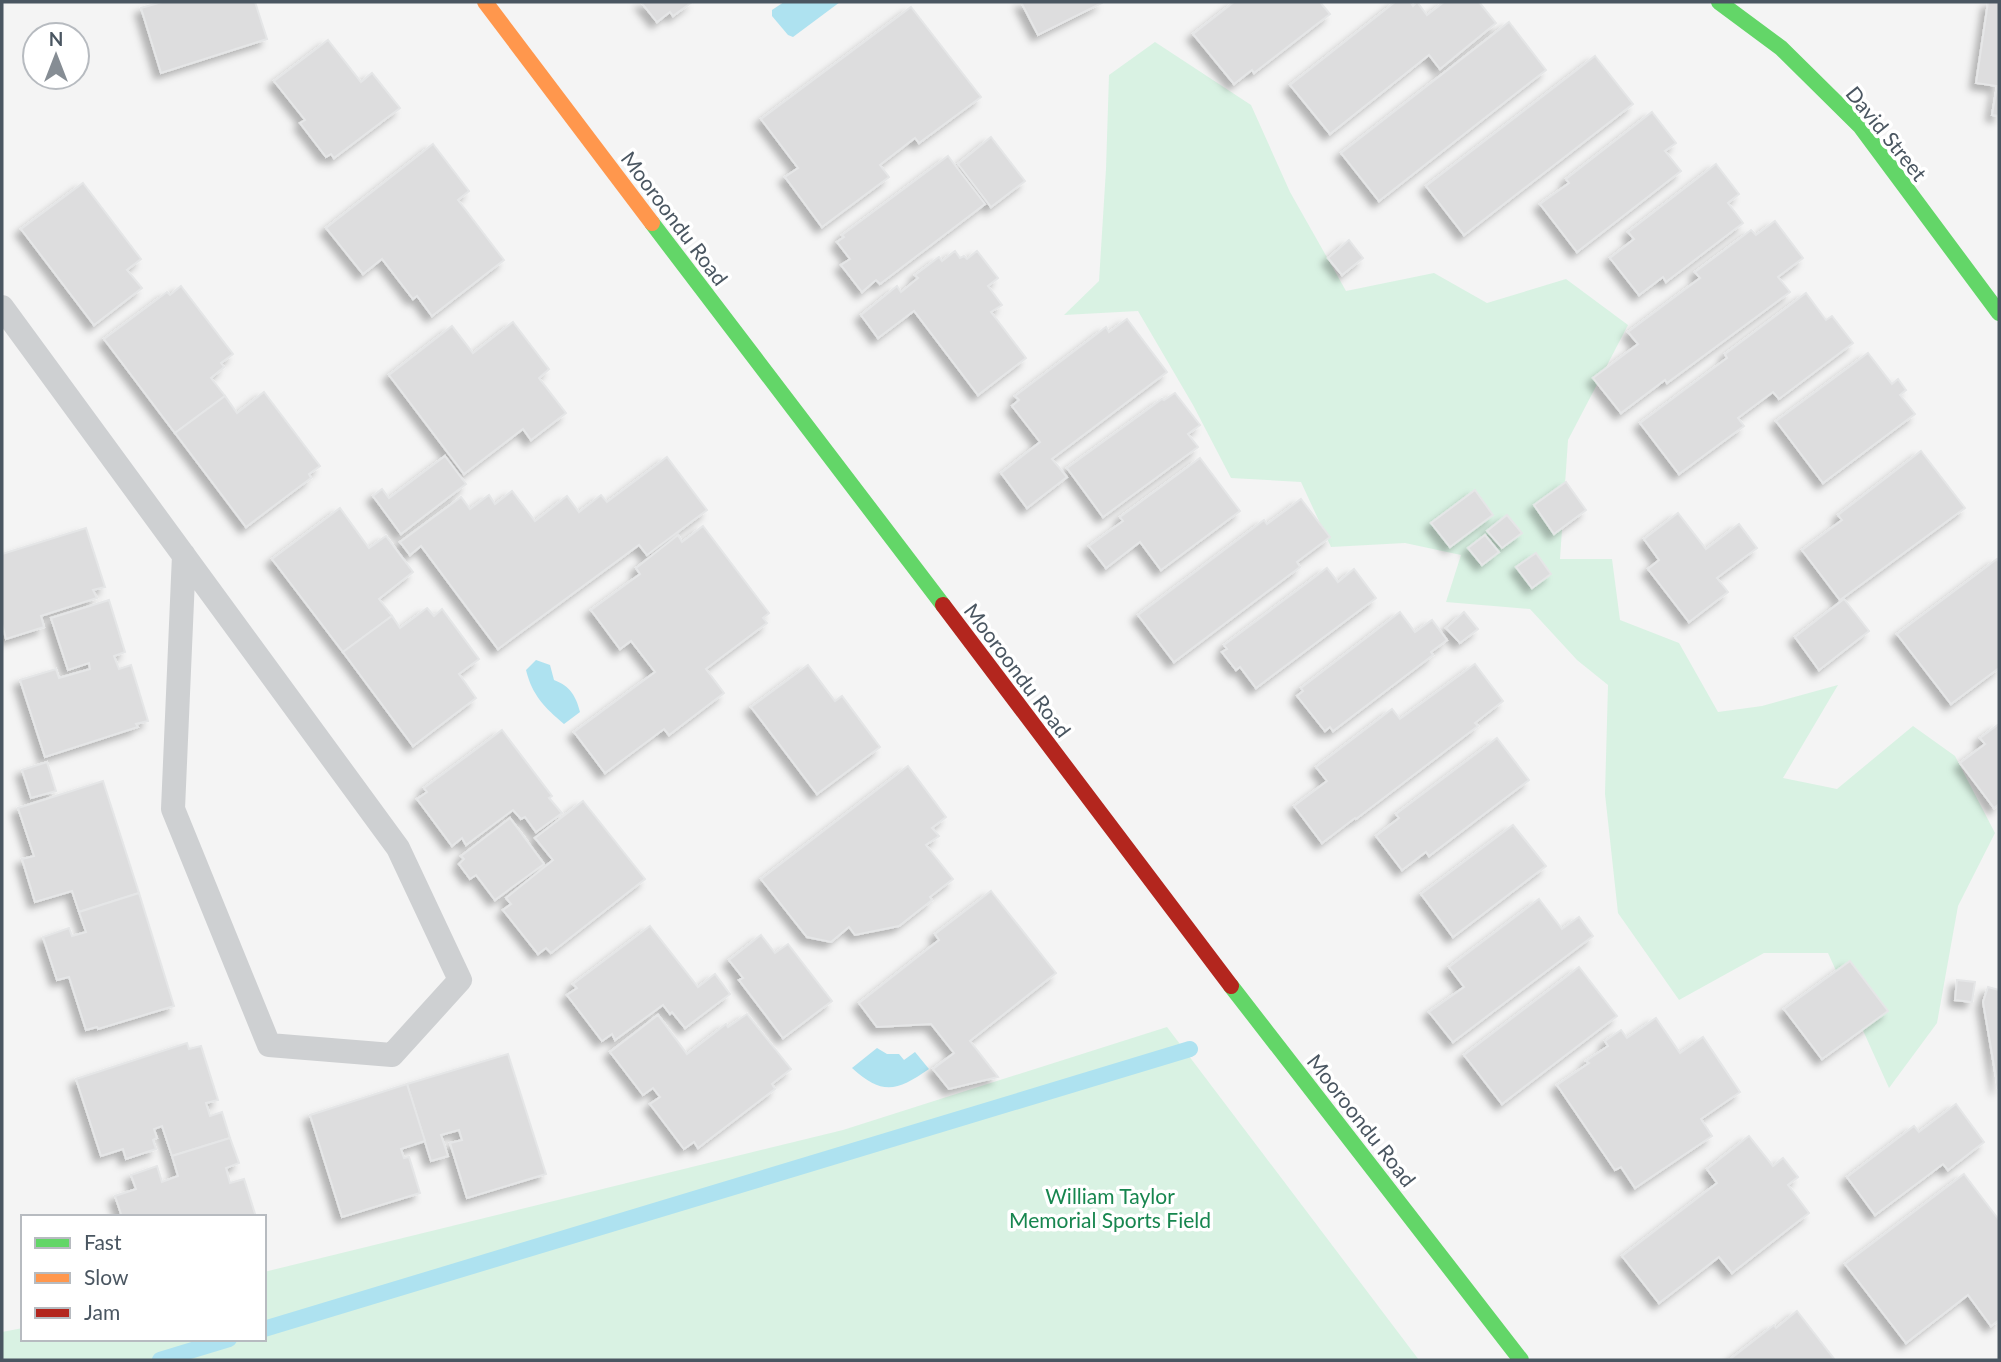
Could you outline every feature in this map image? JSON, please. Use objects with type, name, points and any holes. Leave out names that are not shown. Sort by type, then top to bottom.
[{"type":"street","name":"Mooroondu Road","points":[[485,2],[1240,997],[1521,1360]]},
{"type":"street","name":"David Street","points":[[1719,2],[1781,48],[1860,126],[1999,313]]},
{"type":"lane","points":[[2,307],[184,555],[398,848],[460,981],[392,1055],[269,1045],[173,809],[184,555]]},
{"type":"green space","points":[[1155,42],[1251,105],[1290,192],[1346,291],[1434,273],[1487,303],[1566,279],[1628,325],[1568,440],[1560,559],[1612,559],[1620,620],[1679,643],[1718,712],[1762,706],[1838,685],[1783,778],[1837,789],[1913,726],[1955,756],[1995,833],[1958,906],[1937,1023],[1889,1088],[1828,953],[1764,953],[1679,1000],[1618,913],[1605,794],[1608,685],[1577,660],[1530,609],[1446,602],[1461,555],[1405,543],[1331,547],[1301,482],[1231,478],[1193,405],[1138,311],[1064,315],[1099,281],[1109,75]]},
{"type":"green space","name":"William Taylor Memorial Sports Field","points":[[1167,1027],[1419,1360],[2,1360],[2,1332],[21,1328],[21,1341],[266,1341],[266,1272],[843,1130]]},
{"type":"water","points":[[784,2],[840,2],[793,37],[788,35],[772,16],[772,10]]},
{"type":"water","points":[[536,660],[550,665],[554,680],[572,692],[576,701],[580,712],[564,724],[545,706],[532,687],[526,670]]},
{"type":"water","points":[[877,1048],[887,1054],[899,1054],[904,1060],[915,1052],[929,1069],[899,1086],[873,1083],[852,1068]]},
{"type":"building","points":[[162,2],[255,2],[267,39],[161,73],[141,8]]},
{"type":"building","points":[[641,2],[692,2],[673,16],[670,12],[657,22]]},
{"type":"building","points":[[1021,2],[1102,2],[1102,3],[1038,35]]},
{"type":"building","points":[[1234,2],[1320,2],[1330,14],[1254,73],[1252,70],[1234,84],[1193,34]]},
{"type":"building","points":[[1395,2],[1410,2],[1413,6],[1417,2],[1427,15],[1444,2],[1479,2],[1496,23],[1440,69],[1429,55],[1330,134],[1290,85]]},
{"type":"building","points":[[1988,2],[1999,2],[1999,116],[1992,115],[1997,86],[1976,83]]},
{"type":"building","points":[[911,7],[981,97],[919,143],[915,138],[880,165],[889,177],[822,227],[785,177],[798,168],[761,119]]},
{"type":"building","points":[[1509,22],[1546,70],[1379,201],[1341,153]]},
{"type":"building","points":[[328,40],[361,82],[372,73],[400,108],[334,158],[331,154],[326,157],[300,123],[305,120],[274,81]]},
{"type":"building","points":[[1595,56],[1633,104],[1464,235],[1426,186]]},
{"type":"building","points":[[1652,112],[1676,143],[1665,151],[1681,171],[1577,252],[1540,204],[1569,183],[1566,179]]},
{"type":"building","points":[[991,137],[1025,181],[991,207],[958,164]]},
{"type":"building","points":[[433,144],[469,191],[458,200],[504,260],[432,316],[417,296],[413,299],[382,259],[363,274],[326,228]]},
{"type":"building","points":[[948,156],[985,204],[880,284],[876,280],[862,292],[841,265],[850,259],[837,242],[844,237],[842,235]]},
{"type":"building","points":[[1716,164],[1739,194],[1728,203],[1743,223],[1666,282],[1663,277],[1639,295],[1610,258],[1634,239],[1628,232]]},
{"type":"building","points":[[83,183],[141,259],[127,270],[142,288],[94,325],[21,229]]},
{"type":"building","points":[[1775,221],[1803,258],[1778,277],[1790,292],[1667,383],[1665,380],[1621,413],[1593,378],[1638,344],[1628,332],[1700,278],[1695,272],[1751,230],[1756,235]]},
{"type":"building","points":[[1349,240],[1363,258],[1342,275],[1328,258]]},
{"type":"building","points":[[955,251],[960,258],[964,256],[967,259],[977,251],[998,278],[988,286],[1002,305],[991,312],[1026,358],[978,395],[914,311],[878,338],[861,315],[897,286],[901,292],[918,278],[915,275],[939,257],[942,261]]},
{"type":"building","points":[[181,286],[233,354],[221,363],[224,367],[211,378],[225,396],[175,433],[104,339],[167,292],[170,295]]},
{"type":"building","points":[[1806,293],[1826,320],[1832,316],[1853,343],[1779,399],[1773,392],[1738,418],[1744,426],[1679,474],[1640,423],[1727,358],[1725,354]]},
{"type":"building","points":[[1127,319],[1167,372],[1052,459],[1067,477],[1027,508],[1001,473],[1040,442],[1012,406],[1019,400],[1015,396],[1106,327],[1109,332]]},
{"type":"building","points":[[513,322],[549,369],[539,378],[566,413],[531,440],[523,429],[464,474],[389,375],[452,326],[473,353]]},
{"type":"building","points":[[1868,353],[1892,384],[1898,379],[1906,390],[1900,395],[1915,414],[1823,483],[1776,421]]},
{"type":"building","points":[[264,392],[320,466],[309,474],[311,478],[246,527],[175,433],[225,396],[237,413]]},
{"type":"building","points":[[1175,393],[1200,425],[1188,434],[1198,447],[1103,517],[1067,468],[1162,399]]},
{"type":"building","points":[[1921,451],[1965,508],[1840,600],[1802,550],[1842,520],[1838,515]]},
{"type":"building","points":[[445,456],[466,484],[401,534],[373,496],[382,489],[389,498]]},
{"type":"building","points":[[667,457],[707,510],[647,555],[639,545],[498,649],[421,546],[410,555],[400,542],[461,497],[470,509],[489,495],[495,504],[512,491],[535,521],[567,496],[579,512],[601,495],[607,502]]},
{"type":"building","points":[[1200,458],[1240,511],[1161,570],[1140,542],[1106,568],[1089,546],[1123,521],[1120,517]]},
{"type":"building","points":[[1566,482],[1586,510],[1554,534],[1534,505]]},
{"type":"building","points":[[1475,490],[1493,515],[1450,547],[1431,523]]},
{"type":"building","points":[[1301,499],[1330,537],[1297,562],[1300,567],[1174,662],[1138,615],[1264,520],[1267,524]]},
{"type":"building","points":[[340,508],[369,548],[386,536],[413,572],[379,599],[392,616],[343,652],[272,559]]},
{"type":"building","points":[[1678,513],[1706,549],[1739,524],[1757,548],[1717,578],[1728,592],[1689,622],[1648,569],[1659,560],[1644,539]]},
{"type":"building","points":[[1507,515],[1522,533],[1502,548],[1487,531]]},
{"type":"building","points":[[703,526],[769,613],[763,618],[767,623],[706,669],[724,693],[669,735],[664,729],[605,773],[574,732],[655,672],[631,641],[620,649],[591,610],[640,574],[636,568],[678,535],[682,542]]},
{"type":"building","points":[[86,528],[105,587],[93,590],[97,598],[41,616],[44,627],[6,639],[2,624],[2,554]]},
{"type":"building","points":[[1485,535],[1499,552],[1482,565],[1468,548]]},
{"type":"building","points":[[1536,553],[1551,574],[1532,588],[1516,567]]},
{"type":"building","points":[[1997,559],[1999,668],[1951,704],[1897,634]]},
{"type":"building","points":[[1327,568],[1338,582],[1354,569],[1376,598],[1256,688],[1240,667],[1236,670],[1222,652],[1227,649],[1224,645]]},
{"type":"building","points":[[1844,599],[1869,631],[1819,670],[1795,637]]},
{"type":"building","points":[[109,600],[125,652],[114,656],[119,669],[131,665],[148,721],[136,724],[138,727],[45,757],[20,680],[56,669],[59,678],[90,669],[89,663],[68,670],[51,618]]},
{"type":"building","points":[[427,608],[434,616],[442,609],[479,659],[459,674],[476,698],[413,746],[343,652],[392,616],[400,628]]},
{"type":"building","points":[[1400,612],[1415,632],[1432,620],[1447,640],[1431,652],[1433,655],[1333,731],[1330,727],[1325,731],[1297,696],[1303,691],[1301,688]]},
{"type":"building","points":[[1464,612],[1478,629],[1460,643],[1446,628]]},
{"type":"building","points":[[1475,664],[1503,701],[1475,723],[1478,726],[1322,843],[1294,806],[1327,781],[1316,767],[1392,709],[1400,719]]},
{"type":"building","points":[[808,665],[835,701],[842,696],[880,747],[817,794],[751,707]]},
{"type":"building","points":[[1999,724],[1999,804],[1994,808],[1960,763],[1985,744],[1980,738]]},
{"type":"building","points":[[502,730],[562,813],[536,832],[525,817],[521,819],[513,810],[466,845],[462,838],[452,846],[417,799],[427,792],[424,788]]},
{"type":"building","points":[[1497,738],[1529,780],[1429,856],[1426,852],[1402,870],[1376,836],[1399,818],[1396,814]]},
{"type":"building","points":[[47,762],[56,791],[31,798],[22,770]]},
{"type":"building","points":[[908,766],[946,817],[932,828],[939,836],[926,845],[953,879],[899,926],[855,935],[849,927],[831,942],[807,937],[761,879]]},
{"type":"building","points":[[103,781],[139,893],[79,912],[72,891],[35,902],[22,859],[34,856],[18,808]]},
{"type":"building","points":[[583,801],[645,879],[551,953],[546,948],[538,954],[503,910],[511,904],[506,898],[553,860],[535,838]]},
{"type":"building","points":[[510,818],[544,864],[495,900],[476,875],[470,879],[459,864],[464,859],[461,856]]},
{"type":"building","points":[[1513,825],[1546,866],[1453,937],[1421,894]]},
{"type":"building","points":[[991,891],[1056,973],[970,1041],[998,1077],[949,1089],[933,1069],[954,1053],[931,1024],[877,1027],[859,1003],[939,940],[935,934]]},
{"type":"building","points":[[139,893],[174,1006],[98,1029],[86,1030],[69,977],[57,980],[43,937],[69,928],[72,936],[86,932],[79,912]]},
{"type":"building","points":[[1539,899],[1562,929],[1579,917],[1593,936],[1453,1042],[1429,1012],[1464,987],[1449,967]]},
{"type":"building","points":[[650,926],[698,987],[715,974],[730,994],[685,1028],[663,1005],[615,1040],[612,1034],[602,1041],[567,995],[577,988],[573,984]]},
{"type":"building","points":[[761,935],[775,953],[788,944],[832,1001],[783,1038],[739,980],[743,978],[729,960]]},
{"type":"building","points":[[1850,961],[1888,1011],[1822,1059],[1784,1009]]},
{"type":"building","points":[[1579,967],[1617,1016],[1502,1104],[1464,1055]]},
{"type":"building","points":[[1957,980],[1975,982],[1972,1002],[1955,1000]]},
{"type":"building","points":[[1988,987],[1999,990],[1998,1089],[1983,1002]]},
{"type":"building","points":[[747,1014],[791,1069],[772,1084],[775,1089],[698,1148],[694,1142],[684,1149],[650,1104],[660,1097],[653,1088],[643,1095],[610,1052],[658,1015],[687,1054],[726,1024],[728,1027]]},
{"type":"building","points":[[1656,1018],[1680,1053],[1703,1037],[1740,1092],[1701,1119],[1712,1136],[1635,1188],[1621,1167],[1615,1170],[1557,1085],[1589,1063],[1586,1061],[1608,1046],[1605,1041],[1621,1030],[1627,1038]]},
{"type":"building","points":[[187,1043],[189,1049],[201,1046],[218,1100],[206,1103],[210,1116],[222,1112],[230,1138],[172,1156],[162,1126],[154,1129],[156,1149],[126,1159],[123,1149],[101,1156],[76,1079]]},
{"type":"building","points":[[508,1054],[546,1174],[467,1198],[450,1143],[462,1140],[459,1130],[441,1135],[448,1156],[431,1161],[407,1084]]},
{"type":"building","points":[[407,1084],[425,1141],[401,1149],[404,1158],[409,1157],[420,1193],[342,1217],[310,1115]]},
{"type":"building","points":[[1956,1104],[1984,1142],[1948,1170],[1943,1164],[1875,1215],[1847,1177],[1914,1126],[1919,1132]]},
{"type":"building","points":[[1749,1136],[1773,1166],[1783,1158],[1798,1177],[1788,1185],[1809,1213],[1732,1273],[1719,1257],[1659,1303],[1622,1256],[1717,1183],[1707,1169]]},
{"type":"building","points":[[230,1138],[239,1163],[226,1168],[230,1183],[244,1179],[255,1215],[121,1215],[115,1196],[136,1189],[131,1175],[157,1166],[162,1182],[178,1176],[172,1156]]},
{"type":"building","points":[[1964,1174],[1999,1220],[1999,1320],[1991,1326],[1968,1295],[1906,1343],[1845,1264]]},
{"type":"building","points":[[1797,1311],[1835,1360],[1729,1360],[1774,1325],[1776,1328]]},
{"type":"waterway","points":[[266,1328],[1190,1049]]},
{"type":"waterway","points":[[160,1360],[222,1341]]},
{"type":"traffic: fast","points":[[1719,2],[1781,48],[1860,126],[1999,313]]},
{"type":"traffic: fast","points":[[652,223],[943,605]]},
{"type":"traffic: fast","points":[[1231,986],[1521,1360]]},
{"type":"traffic: slow","points":[[485,2],[652,223]]},
{"type":"traffic: jam","points":[[943,605],[1231,986]]}]
